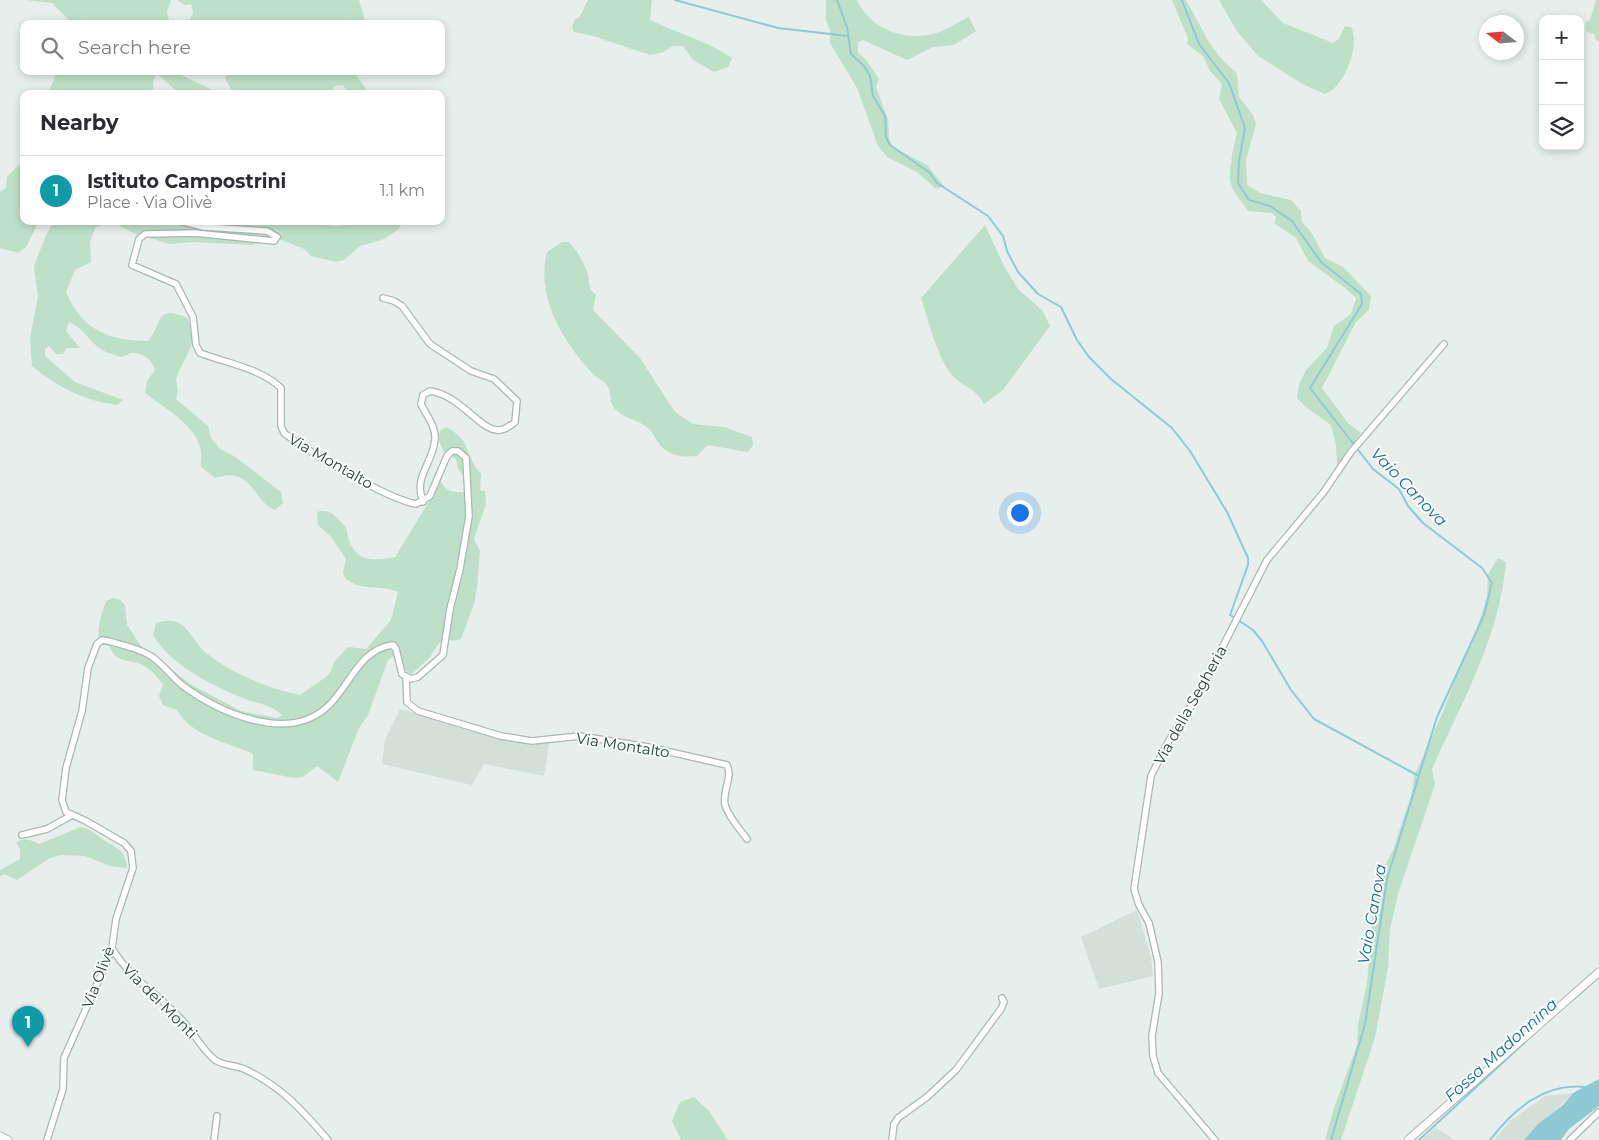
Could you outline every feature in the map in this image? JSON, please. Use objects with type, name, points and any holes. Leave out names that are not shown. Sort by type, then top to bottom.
[{"type":"street","name":"Via Montalto","points":[[196,225],[267,231],[277,237],[274,242],[195,233],[145,234],[139,239],[132,265],[176,284],[193,317],[196,345],[200,353],[246,369],[281,388],[281,426],[284,433],[294,441],[406,502],[416,504],[423,502]]},
{"type":"street","points":[[383,298],[394,301],[402,306],[430,344],[471,371],[494,379],[517,401],[515,422],[507,428],[497,430],[486,426],[451,398],[430,391],[423,395],[421,404],[432,424],[435,439],[420,482],[419,492],[423,502],[436,486],[447,456],[452,451],[458,452],[466,458],[469,516],[460,569],[450,609],[446,647],[443,655],[418,677],[406,678]]},
{"type":"street","name":"Via della Segheria","points":[[1215,1140],[1158,1073],[1153,1056],[1152,1036],[1159,994],[1158,962],[1149,923],[1139,905],[1134,889],[1151,776],[1168,742],[1197,697],[1267,560],[1323,493],[1351,452],[1444,344]]},
{"type":"street","name":"Via Montalto","points":[[72,815],[63,808],[62,791],[71,747],[82,711],[88,668],[98,644],[102,640],[135,649],[151,656],[180,684],[209,702],[246,717],[268,722],[300,722],[316,716],[343,690],[359,665],[384,646],[393,645],[406,678],[407,702],[418,711],[473,729],[532,740],[580,736],[648,747],[727,765],[730,770],[725,803],[730,817],[747,839]]},
{"type":"street","points":[[22,835],[46,829],[72,815]]},
{"type":"street","name":"Via Olivè","points":[[47,1140],[63,1089],[64,1058],[98,986],[112,948],[116,919],[133,868],[134,858],[124,843],[72,815]]},
{"type":"street","name":"Via dei Monti","points":[[112,948],[118,959],[141,984],[181,1018],[214,1059],[223,1064],[243,1069],[281,1090],[328,1140]]},
{"type":"street","points":[[1408,1140],[1599,972]]},
{"type":"street","points":[[892,1140],[894,1124],[898,1118],[927,1097],[965,1060],[1001,1009],[1004,1002],[1002,998]]},
{"type":"street","points":[[1570,1140],[1599,1112]]},
{"type":"street","points":[[214,1140],[217,1116]]},
{"type":"street","points":[[0,1136],[8,1140]]},
{"type":"shaded area","points":[[400,709],[481,734],[514,740],[550,739],[544,776],[484,764],[472,785],[382,764],[385,739]]},
{"type":"shaded area","points":[[1137,910],[1151,957],[1153,976],[1099,989],[1081,937]]},
{"type":"shaded area","points":[[1573,1093],[1524,1140],[1494,1140],[1511,1120],[1545,1096]]},
{"type":"shaded area","points":[[1436,1127],[1454,1140],[1422,1140]]},
{"type":"green space","points":[[26,0],[171,0],[167,12],[169,20],[69,20],[52,3]]},
{"type":"green space","points":[[177,0],[359,0],[365,20],[190,20],[193,13],[191,4],[185,5]]},
{"type":"green space","points":[[588,0],[652,0],[650,20],[702,42],[732,58],[728,67],[714,72],[693,60],[683,46],[673,46],[663,52],[650,55],[593,36],[574,32],[572,27],[575,19],[579,18]]},
{"type":"green space","points":[[826,0],[857,0],[863,11],[872,20],[893,32],[905,35],[930,35],[969,17],[976,31],[954,45],[933,47],[907,60],[863,40],[858,42],[858,52],[867,61],[879,79],[876,87],[888,119],[889,139],[893,147],[927,165],[944,186],[936,189],[917,172],[887,157],[878,146],[857,88],[830,43],[830,30],[826,21]]},
{"type":"green space","points":[[1172,0],[1186,0],[1213,48],[1227,65],[1237,73],[1239,97],[1253,115],[1256,124],[1246,160],[1247,185],[1260,193],[1291,200],[1301,211],[1302,222],[1311,232],[1325,258],[1343,267],[1371,296],[1369,310],[1356,322],[1322,388],[1348,423],[1361,433],[1337,465],[1336,445],[1331,425],[1307,408],[1297,398],[1299,384],[1306,370],[1327,348],[1334,326],[1351,314],[1356,298],[1308,261],[1296,238],[1274,223],[1276,217],[1272,213],[1248,211],[1235,192],[1230,176],[1237,133],[1219,99],[1222,84],[1210,71],[1203,56],[1187,44],[1188,38]]},
{"type":"green space","points":[[1219,0],[1261,0],[1283,23],[1333,43],[1339,39],[1345,26],[1351,27],[1354,35],[1354,44],[1349,65],[1344,75],[1332,90],[1325,94],[1304,85],[1258,56],[1236,30]]},
{"type":"green space","points":[[1596,0],[1599,0],[1599,42],[1594,34],[1586,31],[1586,22],[1590,20]]},
{"type":"green space","points":[[55,75],[155,75],[154,90],[50,90]]},
{"type":"green space","points":[[158,75],[181,75],[212,90],[175,90]]},
{"type":"green space","points":[[226,75],[356,75],[367,90],[346,90],[343,85],[335,86],[332,90],[231,90],[225,78]]},
{"type":"green space","points":[[19,165],[20,225],[37,225],[26,247],[18,253],[0,248],[0,192],[6,188],[7,176]]},
{"type":"green space","points":[[52,225],[101,225],[95,228],[90,243],[91,262],[75,270],[66,292],[80,316],[98,331],[121,339],[148,341],[164,314],[176,314],[187,318],[191,328],[192,344],[176,380],[178,390],[176,399],[208,426],[211,438],[220,449],[234,456],[281,492],[283,503],[275,510],[267,506],[245,480],[237,476],[228,475],[215,478],[201,467],[201,452],[194,434],[179,418],[145,393],[147,381],[155,370],[152,363],[143,355],[131,353],[120,357],[103,350],[80,329],[69,322],[66,331],[80,348],[66,348],[63,354],[56,354],[49,346],[45,349],[45,356],[75,382],[123,400],[117,405],[94,400],[61,387],[32,366],[30,338],[38,297],[34,266]]},
{"type":"green space","points":[[118,225],[400,225],[399,229],[384,239],[360,246],[344,260],[336,262],[311,256],[304,249],[279,239],[271,239],[252,245],[194,242],[169,244],[133,233]]},
{"type":"green space","points":[[985,225],[1004,266],[1018,289],[1042,310],[1050,326],[1003,390],[984,404],[972,390],[956,379],[946,367],[921,298]]},
{"type":"green space","points":[[562,242],[569,242],[584,265],[588,274],[590,288],[596,294],[593,310],[640,358],[675,412],[693,424],[724,427],[752,437],[753,445],[748,452],[708,445],[697,456],[674,454],[661,446],[648,428],[620,414],[616,410],[612,404],[607,385],[595,376],[573,350],[555,320],[549,303],[545,287],[544,270],[547,252]]},
{"type":"green space","points":[[446,427],[460,437],[464,443],[481,474],[480,490],[485,491],[486,504],[474,539],[480,551],[474,604],[461,639],[453,641],[448,639],[439,643],[430,657],[412,674],[401,668],[399,653],[388,660],[368,715],[359,728],[338,782],[317,766],[303,777],[294,778],[253,770],[253,754],[210,737],[191,726],[177,710],[163,705],[159,696],[163,684],[153,673],[141,664],[116,656],[110,647],[100,641],[98,632],[106,601],[113,598],[120,600],[125,605],[127,625],[141,646],[190,684],[241,711],[277,718],[282,715],[273,708],[245,699],[215,686],[180,664],[161,646],[153,635],[156,623],[170,621],[183,625],[205,652],[226,667],[276,689],[300,695],[326,677],[331,671],[334,662],[348,647],[366,649],[391,620],[398,592],[384,588],[358,585],[345,578],[343,572],[346,559],[331,537],[318,525],[317,512],[330,512],[336,517],[346,527],[348,538],[356,552],[362,556],[368,559],[395,557],[430,500],[438,476],[448,490],[465,492],[468,481],[458,469],[456,459],[444,452],[438,439],[440,431]]},
{"type":"green space","points":[[1498,558],[1506,562],[1496,616],[1478,668],[1432,769],[1435,784],[1398,894],[1390,930],[1388,967],[1375,1038],[1341,1140],[1325,1140],[1334,1108],[1357,1045],[1358,1024],[1367,984],[1373,906],[1383,869],[1393,850],[1412,793],[1414,776],[1443,712],[1466,651],[1472,645],[1487,597],[1488,574]]},
{"type":"green space","points":[[81,827],[93,832],[116,847],[125,857],[127,868],[110,866],[85,856],[61,855],[50,858],[17,880],[4,874],[0,877],[0,870],[20,859],[20,849],[16,843],[19,841],[27,840],[39,844]]},
{"type":"green space","points":[[694,1097],[709,1111],[728,1140],[681,1140],[672,1121],[680,1102]]},
{"type":"water","points":[[1599,1079],[1599,1106],[1569,1129],[1561,1140],[1524,1140],[1538,1124],[1563,1105],[1573,1093]]},
{"type":"waterway","points":[[675,0],[778,28],[848,36]]},
{"type":"waterway","points":[[837,0],[847,27],[851,54],[864,66],[870,76],[873,96],[885,116],[886,137],[890,145],[930,173],[937,183],[988,216],[1003,236],[1007,251],[1018,272],[1038,294],[1061,307],[1077,340],[1089,357],[1111,379],[1172,428],[1190,451],[1227,512],[1248,558],[1248,565],[1230,615],[1235,618]]},
{"type":"waterway","name":"Vaio Canova","points":[[1182,0],[1199,44],[1229,83],[1245,128],[1239,161],[1238,183],[1249,200],[1270,206],[1292,221],[1321,262],[1361,294],[1362,304],[1310,388],[1373,469],[1399,489],[1408,506],[1423,523],[1482,568],[1492,583],[1484,615],[1437,717],[1387,879],[1365,1024],[1331,1140]]},
{"type":"waterway","points":[[1238,620],[1253,630],[1262,641],[1291,690],[1314,719],[1417,775]]},
{"type":"waterway","name":"Fossa Madonnina","points":[[1574,999],[1599,977]]},
{"type":"waterway","name":"Fossa Madonnina","points":[[1419,1140],[1551,1018]]},
{"type":"waterway","points":[[1490,1140],[1509,1118],[1531,1100],[1557,1089],[1586,1087]]},
{"type":"place","name":"Istituto Campostrini","points":[[28,1047]]}]
